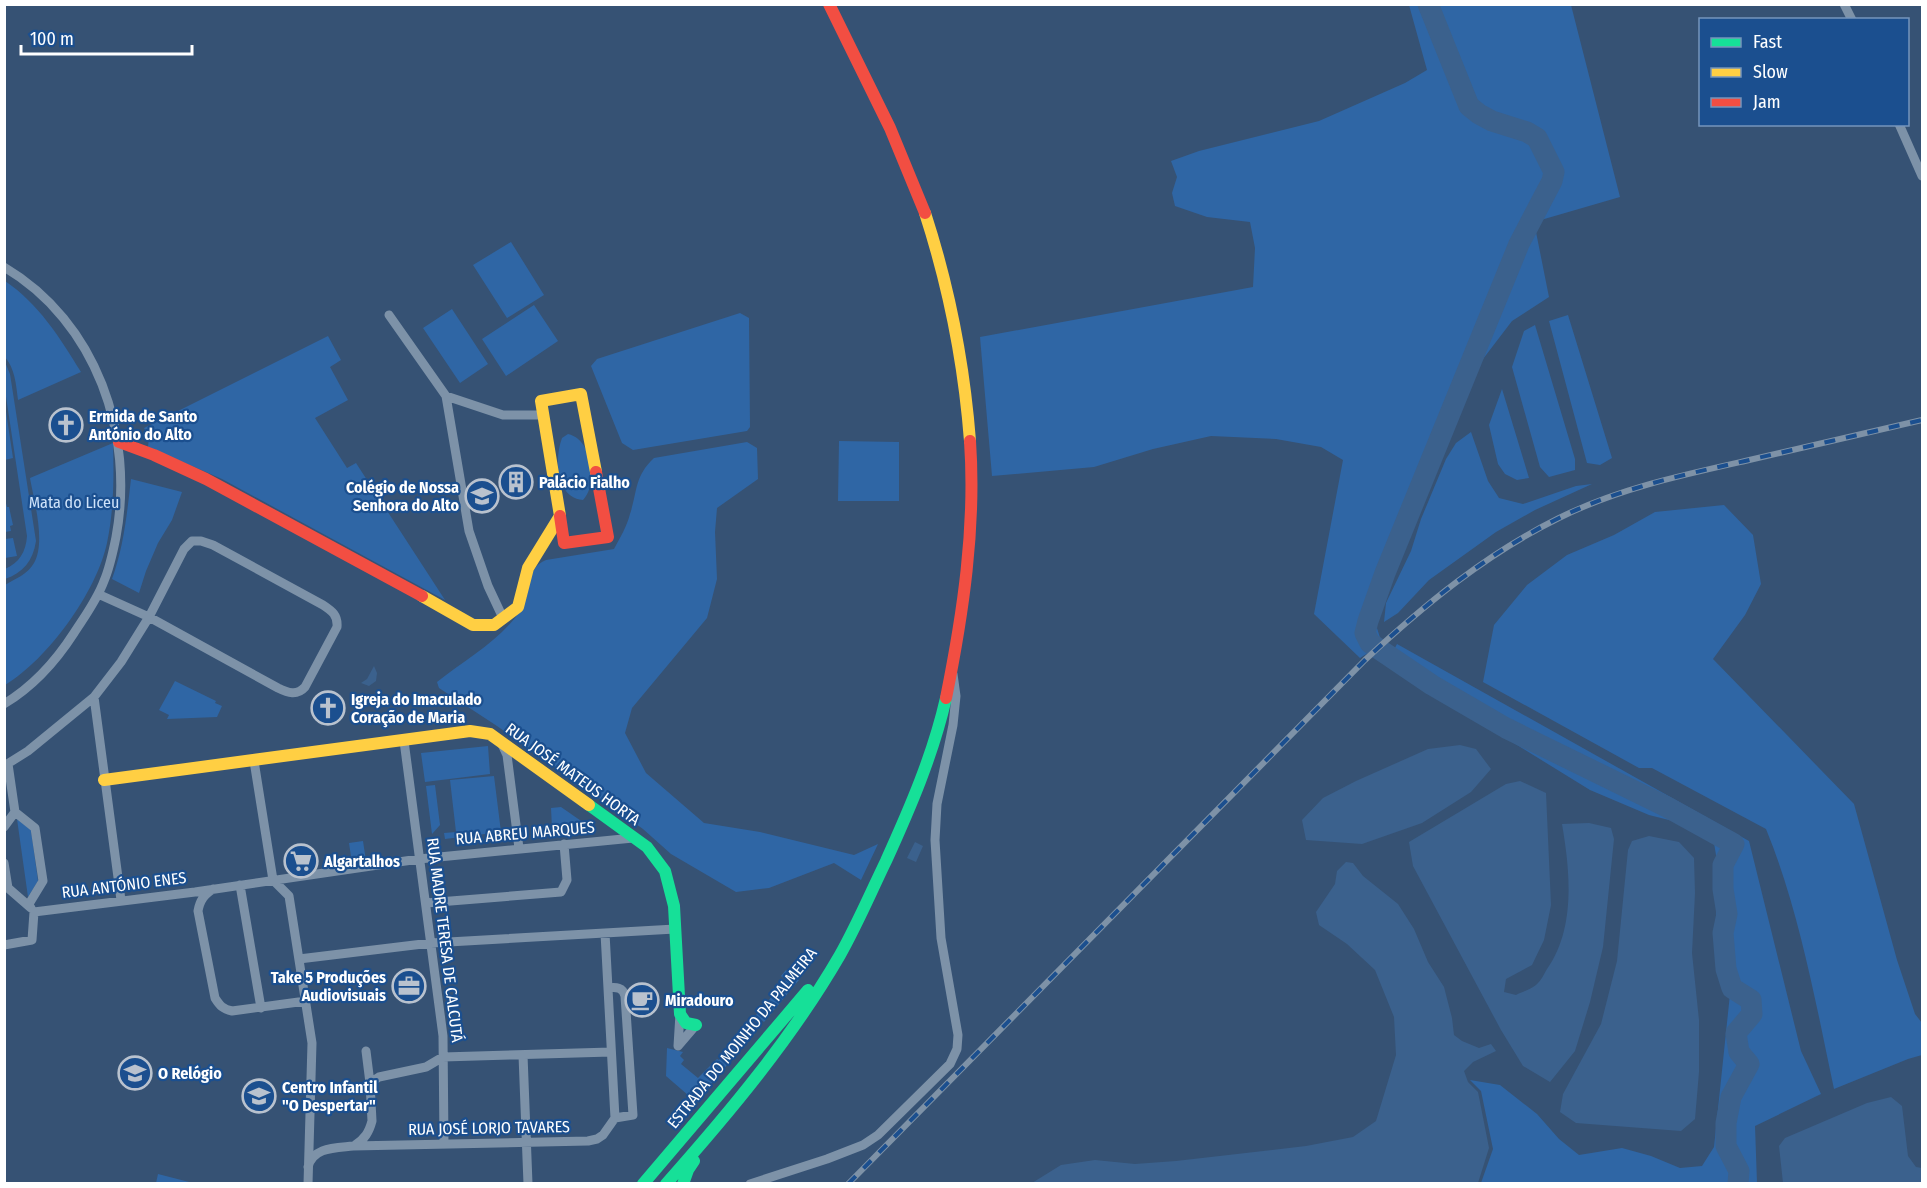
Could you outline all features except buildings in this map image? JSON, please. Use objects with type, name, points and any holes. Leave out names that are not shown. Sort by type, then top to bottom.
[{"type":"street","name":"ESTRADA DO MOINHO DA PALMEIRA","points":[[666,1184],[715,1128],[833,966],[863,910],[924,772],[942,712],[964,594],[971,482],[967,411],[956,330],[940,264],[921,203],[878,102],[829,4]]},
{"type":"street","points":[[1844,4],[1851,18]]},
{"type":"street","points":[[1900,126],[1923,176]]},
{"type":"street","points":[[4,267],[18,275],[60,313],[92,361],[103,385],[119,442],[122,492],[118,523],[105,580],[98,594],[60,656],[17,696],[4,704]]},
{"type":"street","points":[[390,315],[446,396],[469,531],[488,586],[503,618]]},
{"type":"street","points":[[582,394],[608,537],[564,543],[560,516],[541,401],[582,394]]},
{"type":"street","points":[[446,396],[502,415],[543,415]]},
{"type":"street","points":[[119,442],[145,450],[232,492],[333,545],[473,625],[494,625],[518,607],[528,568],[560,516]]},
{"type":"street","points":[[4,945],[32,940],[31,908],[43,881],[35,828],[15,812],[6,765],[28,752],[94,697],[121,662],[149,617],[185,547],[192,541],[198,540],[213,545],[323,605],[334,613],[338,623],[336,631],[305,687],[299,692],[291,693],[149,617],[98,594]]},
{"type":"street","points":[[750,1184],[863,1145],[878,1135],[950,1064],[957,1049],[957,1020],[945,968],[941,938],[935,840],[938,804],[953,725],[956,696],[951,666]]},
{"type":"street","points":[[94,697],[121,900]]},
{"type":"street","points":[[80,710],[89,712],[98,721]]},
{"type":"street","name":"RUA JOSÉ MATEUS HORTA","points":[[104,780],[476,731],[490,734],[647,847],[665,871],[674,906],[680,1014]]},
{"type":"street","name":"RUA MADRE TERESA DE CALCUTÁ","points":[[404,741],[443,1036],[444,1144]]},
{"type":"street","points":[[501,742],[507,755],[519,848]]},
{"type":"street","points":[[508,766],[514,760],[523,758]]},
{"type":"street","points":[[254,761],[273,880],[289,896],[312,1043],[308,1184]]},
{"type":"street","points":[[4,827],[15,812]]},
{"type":"street","name":"RUA ABREU MARQUES","points":[[273,880],[420,859],[633,838]]},
{"type":"street","points":[[426,903],[561,892],[567,880],[564,844]]},
{"type":"street","points":[[4,863],[8,888],[31,908]]},
{"type":"street","name":"RUA ANTÓNIO ENES","points":[[31,908],[121,900],[273,880]]},
{"type":"street","points":[[240,885],[261,1008]]},
{"type":"street","points":[[198,911],[204,895],[215,888]]},
{"type":"street","points":[[179,893],[191,899],[198,911],[215,998],[219,1005],[225,1010],[232,1011],[306,1001]]},
{"type":"street","name":"ESTRADA DO MOINHO DA PALMEIRA","points":[[642,1184],[653,1178],[808,990],[863,910]]},
{"type":"street","points":[[299,960],[430,943],[675,929]]},
{"type":"street","points":[[605,933],[615,1118]]},
{"type":"street","name":"RUA JOSÉ LORJO TAVARES","points":[[325,1150],[353,1146],[527,1143],[597,1139],[606,1132],[615,1118],[633,1115],[625,996],[619,988],[608,988]]},
{"type":"street","points":[[680,1014],[686,1023],[696,1025],[678,1046],[680,1014]]},
{"type":"street","points":[[366,1051],[375,1138],[384,1145]]},
{"type":"street","points":[[370,1083],[379,1077],[426,1067],[443,1057],[611,1052]]},
{"type":"street","points":[[524,1055],[528,1184]]},
{"type":"street","points":[[683,1184],[688,1170],[740,1095]]},
{"type":"street","points":[[353,1146],[366,1136],[372,1121]]},
{"type":"street","points":[[310,1132],[312,1141],[325,1150]]},
{"type":"street","points":[[308,1167],[313,1155],[325,1150]]},
{"type":"green space","points":[[1409,5],[1571,5],[1620,197],[1534,222],[1549,297],[1512,321],[1483,359],[1371,609],[1382,644],[1360,658],[1314,614],[1343,460],[1321,447],[1276,439],[1211,436],[1153,449],[1094,467],[992,476],[980,337],[1253,287],[1255,248],[1250,222],[1207,217],[1175,206],[1172,193],[1177,177],[1171,161],[1199,151],[1319,121],[1405,83],[1427,70]]},
{"type":"green space","points":[[511,242],[544,295],[507,318],[473,265]]},
{"type":"green space","points":[[5,281],[38,311],[57,334],[81,372],[18,400],[13,372],[5,357]]},
{"type":"green space","points":[[534,305],[558,341],[506,376],[482,339]]},
{"type":"green space","points":[[452,309],[488,364],[460,383],[423,328]]},
{"type":"green space","points":[[740,313],[749,318],[750,427],[747,431],[633,450],[622,443],[591,366],[597,359]]},
{"type":"green space","points":[[1568,315],[1612,458],[1600,465],[1587,463],[1549,321]]},
{"type":"green space","points":[[1535,325],[1575,459],[1575,470],[1549,477],[1540,467],[1512,367],[1524,331]]},
{"type":"green space","points":[[328,336],[341,360],[330,367],[348,400],[315,418],[347,468],[356,463],[445,600],[222,479],[148,447],[149,437],[144,428]]},
{"type":"green space","points":[[5,362],[10,374],[36,541],[30,560],[22,570],[5,579],[5,569],[21,556],[27,536],[5,390]]},
{"type":"green space","points":[[1502,389],[1529,478],[1517,480],[1505,474],[1498,464],[1489,425]]},
{"type":"green space","points":[[5,405],[13,458],[4,460]]},
{"type":"green space","points":[[1471,432],[1488,481],[1499,498],[1523,504],[1576,486],[1592,484],[1535,510],[1496,532],[1429,580],[1398,613],[1384,622],[1386,603],[1411,551],[1421,519],[1446,459],[1456,443]]},
{"type":"green space","points":[[568,434],[583,444],[588,453],[592,473],[591,483],[583,500],[574,498],[567,492],[559,476],[559,447],[562,438]]},
{"type":"green space","points":[[839,441],[899,442],[899,501],[838,501]]},
{"type":"green space","points":[[747,442],[757,448],[758,479],[717,508],[715,532],[717,579],[707,618],[632,708],[625,733],[646,773],[704,823],[760,832],[854,855],[878,844],[861,880],[834,863],[769,888],[736,892],[671,854],[643,829],[439,688],[437,682],[494,639],[514,619],[525,602],[532,574],[539,564],[546,560],[614,549],[627,523],[643,471],[654,458]]},
{"type":"green space","name":"Mata do Liceu","points":[[113,443],[111,518],[107,543],[92,583],[68,623],[53,642],[38,659],[5,685],[5,585],[31,567],[39,544],[38,521],[30,478]]},
{"type":"green space","points":[[131,479],[182,492],[172,520],[158,543],[146,571],[139,593],[112,579],[122,542]]},
{"type":"green space","points":[[4,496],[13,525],[10,526],[11,531],[5,532]]},
{"type":"green space","points":[[1724,505],[1753,535],[1761,584],[1745,615],[1713,659],[1854,804],[1897,960],[1915,1014],[1922,1023],[1922,1055],[1834,1089],[1797,924],[1766,829],[1652,768],[1639,768],[1483,682],[1494,625],[1527,585],[1567,555],[1614,535],[1655,512]]},
{"type":"green space","points":[[13,538],[17,556],[5,558],[5,539]]},
{"type":"green space","points":[[1397,644],[1749,841],[1801,1051],[1821,1094],[1755,1126],[1757,1183],[1481,1183],[1493,1149],[1481,1091],[1470,1080],[1500,1085],[1537,1114],[1559,1139],[1579,1155],[1622,1148],[1651,1156],[1680,1168],[1702,1166],[1714,1147],[1730,994],[1715,939],[1718,867],[1713,837],[1689,825],[1649,815],[1590,790],[1483,724],[1388,661]]},
{"type":"green space","points":[[175,681],[222,706],[217,717],[167,719],[169,715],[159,710]]},
{"type":"green space","points":[[488,746],[490,774],[425,782],[421,753]]},
{"type":"green space","points":[[494,776],[501,832],[445,839],[444,833],[456,832],[450,780]]},
{"type":"green space","points":[[435,785],[440,825],[432,834],[426,786]]},
{"type":"green space","points":[[561,807],[587,825],[552,828],[551,808]]},
{"type":"green space","points":[[17,819],[31,830],[38,881],[28,897]]},
{"type":"green space","points":[[363,841],[366,861],[352,863],[349,843]]},
{"type":"green space","points":[[786,970],[799,980],[764,1022],[756,1015],[786,980],[781,976]]},
{"type":"green space","points":[[744,1029],[752,1035],[696,1102],[666,1076],[667,1048],[683,1052],[680,1056],[684,1060],[681,1064],[698,1078],[717,1059],[719,1060]]},
{"type":"green space","points":[[158,1174],[193,1183],[156,1183]]},
{"type":"shaded area","points":[[374,666],[377,673],[376,681],[369,686],[361,683],[367,679]]},
{"type":"shaded area","points":[[1460,745],[1476,749],[1491,769],[1471,792],[1422,823],[1362,844],[1306,840],[1302,820],[1323,798],[1428,749]]},
{"type":"shaded area","points":[[1520,781],[1546,793],[1551,905],[1544,940],[1532,965],[1506,979],[1504,992],[1516,995],[1538,983],[1556,953],[1563,936],[1567,917],[1568,880],[1562,824],[1589,823],[1611,828],[1614,839],[1603,947],[1590,1002],[1575,1051],[1550,1082],[1523,1066],[1501,1030],[1413,866],[1409,842],[1506,784]]},
{"type":"shaded area","points":[[1649,836],[1679,842],[1694,858],[1692,953],[1699,1020],[1699,1072],[1695,1119],[1681,1131],[1576,1123],[1560,1112],[1563,1094],[1601,1024],[1617,961],[1628,850],[1632,841]]},
{"type":"shaded area","points":[[915,842],[923,846],[916,862],[907,858]]},
{"type":"shaded area","points":[[1346,862],[1353,863],[1363,876],[1398,904],[1414,929],[1428,962],[1444,987],[1454,1035],[1479,1048],[1491,1044],[1496,1051],[1473,1062],[1464,1071],[1468,1082],[1478,1092],[1489,1148],[1478,1183],[1032,1183],[1061,1165],[1095,1160],[1135,1164],[1176,1161],[1306,1146],[1353,1137],[1376,1121],[1396,1055],[1394,1017],[1375,970],[1347,944],[1319,925],[1316,912],[1335,884],[1337,871]]},
{"type":"shaded area","points":[[1891,1097],[1902,1106],[1908,1156],[1916,1167],[1922,1168],[1922,1183],[1783,1183],[1779,1146],[1785,1138],[1867,1103]]},
{"type":"waterway","points":[[1428,4],[1469,106],[1492,121],[1527,132],[1537,138],[1554,172],[1552,181],[1519,244],[1385,573],[1365,633],[1370,643],[1432,685],[1506,728],[1667,807],[1734,844],[1723,865],[1723,889],[1727,914],[1723,933],[1726,969],[1732,988],[1751,1000],[1752,1014],[1736,1033],[1739,1052],[1749,1064],[1731,1097],[1726,1123],[1726,1146],[1739,1171],[1738,1184]]},
{"type":"railway","points":[[848,1184],[1365,660],[1433,600],[1481,564],[1559,518],[1627,491],[1698,472],[1922,420]]},
{"type":"traffic: fast","points":[[666,1184],[759,1074],[801,1016],[840,955],[886,861],[912,801],[935,740],[946,698]]},
{"type":"traffic: fast","points":[[589,805],[647,847],[665,871],[674,906],[680,1014],[686,1023],[696,1025]]},
{"type":"traffic: fast","points":[[643,1184],[808,990]]},
{"type":"traffic: fast","points":[[683,1184],[694,1161]]},
{"type":"traffic: slow","points":[[925,213],[954,326],[964,383],[970,441]]},
{"type":"traffic: slow","points":[[422,596],[473,625],[494,625],[518,607],[528,568],[560,516],[541,401],[581,394],[596,472]]},
{"type":"traffic: slow","points":[[104,780],[470,731],[490,734],[589,805]]},
{"type":"traffic: jam","points":[[829,4],[890,128],[925,213]]},
{"type":"traffic: jam","points":[[946,698],[963,602],[970,538],[970,441]]},
{"type":"traffic: jam","points":[[119,442],[206,479],[422,596]]},
{"type":"traffic: jam","points":[[560,516],[564,543],[608,537],[596,472]]},
{"type":"place","name":"Ermida de Santo António do Alto","points":[[66,425]]},
{"type":"place","name":"Palácio Fialho","points":[[516,482]]},
{"type":"place","name":"Colégio de Nossa Senhora do Alto","points":[[482,496]]},
{"type":"place","name":"Igreja do Imaculado Coração de Maria","points":[[328,708]]},
{"type":"place","name":"Algartalhos","points":[[301,861]]},
{"type":"place","name":"Take 5 Produções Audiovisuais","points":[[409,986]]},
{"type":"place","name":"Miradouro","points":[[642,1000]]},
{"type":"place","name":"O Relógio","points":[[135,1073]]},
{"type":"place","name":"Centro Infantil \"O Despertar\"","points":[[259,1096]]}]
